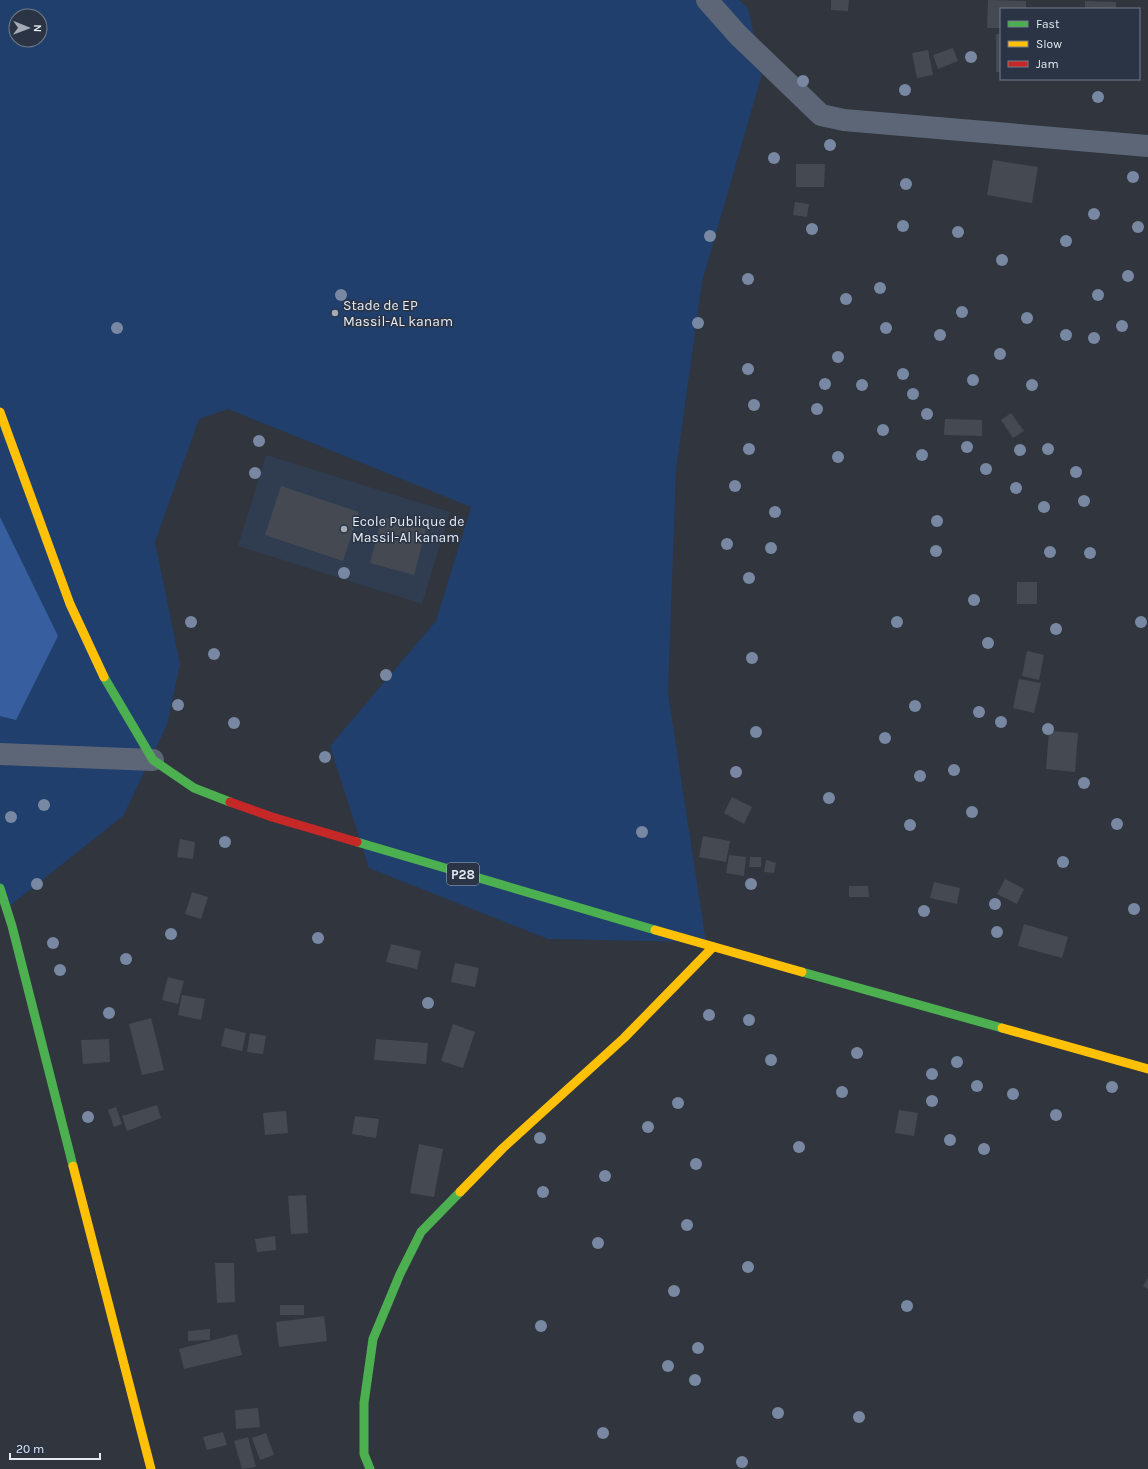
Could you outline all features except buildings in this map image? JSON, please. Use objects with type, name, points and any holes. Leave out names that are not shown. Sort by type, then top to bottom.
[{"type":"main road","name":"P28","points":[[0,412],[70,604],[102,674],[153,760],[194,788],[272,817],[713,947],[1148,1069]]},
{"type":"main road","points":[[0,888],[12,926],[151,1469]]},
{"type":"main road","points":[[370,1469],[364,1454],[364,1403],[373,1339],[400,1274],[421,1232],[503,1148],[538,1118],[624,1038],[713,947]]},
{"type":"street","points":[[707,0],[738,36],[821,115],[844,120],[1148,146]]},
{"type":"street","points":[[0,754],[153,760]]},
{"type":"shaded area","points":[[0,0],[739,0],[748,8],[762,74],[702,282],[676,470],[668,693],[706,942],[548,939],[369,868],[330,746],[436,621],[471,507],[228,409],[199,419],[155,542],[180,664],[167,725],[123,816],[7,908],[0,898]]},
{"type":"shaded area","name":"Ecole Publique de Massil-Al kanam","points":[[266,455],[450,512],[422,604],[238,546]]},
{"type":"shaded area","points":[[0,517],[58,636],[16,720],[0,716]]},
{"type":"traffic: fast","points":[[104,677],[153,760],[194,788],[230,802]]},
{"type":"traffic: fast","points":[[357,842],[655,930]]},
{"type":"traffic: fast","points":[[0,888],[12,926],[73,1166]]},
{"type":"traffic: fast","points":[[802,972],[1002,1028]]},
{"type":"traffic: fast","points":[[370,1469],[364,1454],[364,1403],[373,1339],[400,1274],[421,1232],[460,1192]]},
{"type":"traffic: slow","points":[[0,412],[70,604],[104,677]]},
{"type":"traffic: slow","points":[[655,930],[802,972]]},
{"type":"traffic: slow","points":[[460,1192],[503,1148],[624,1038],[713,947]]},
{"type":"traffic: slow","points":[[1002,1028],[1148,1069]]},
{"type":"traffic: slow","points":[[73,1166],[151,1469]]},
{"type":"traffic: jam","points":[[230,802],[272,817],[357,842]]},
{"type":"place","name":"Stade de EP Massil-AL kanam","points":[[335,313]]},
{"type":"place","name":"Ecole Publique de Massil-Al kanam","points":[[344,529]]}]
